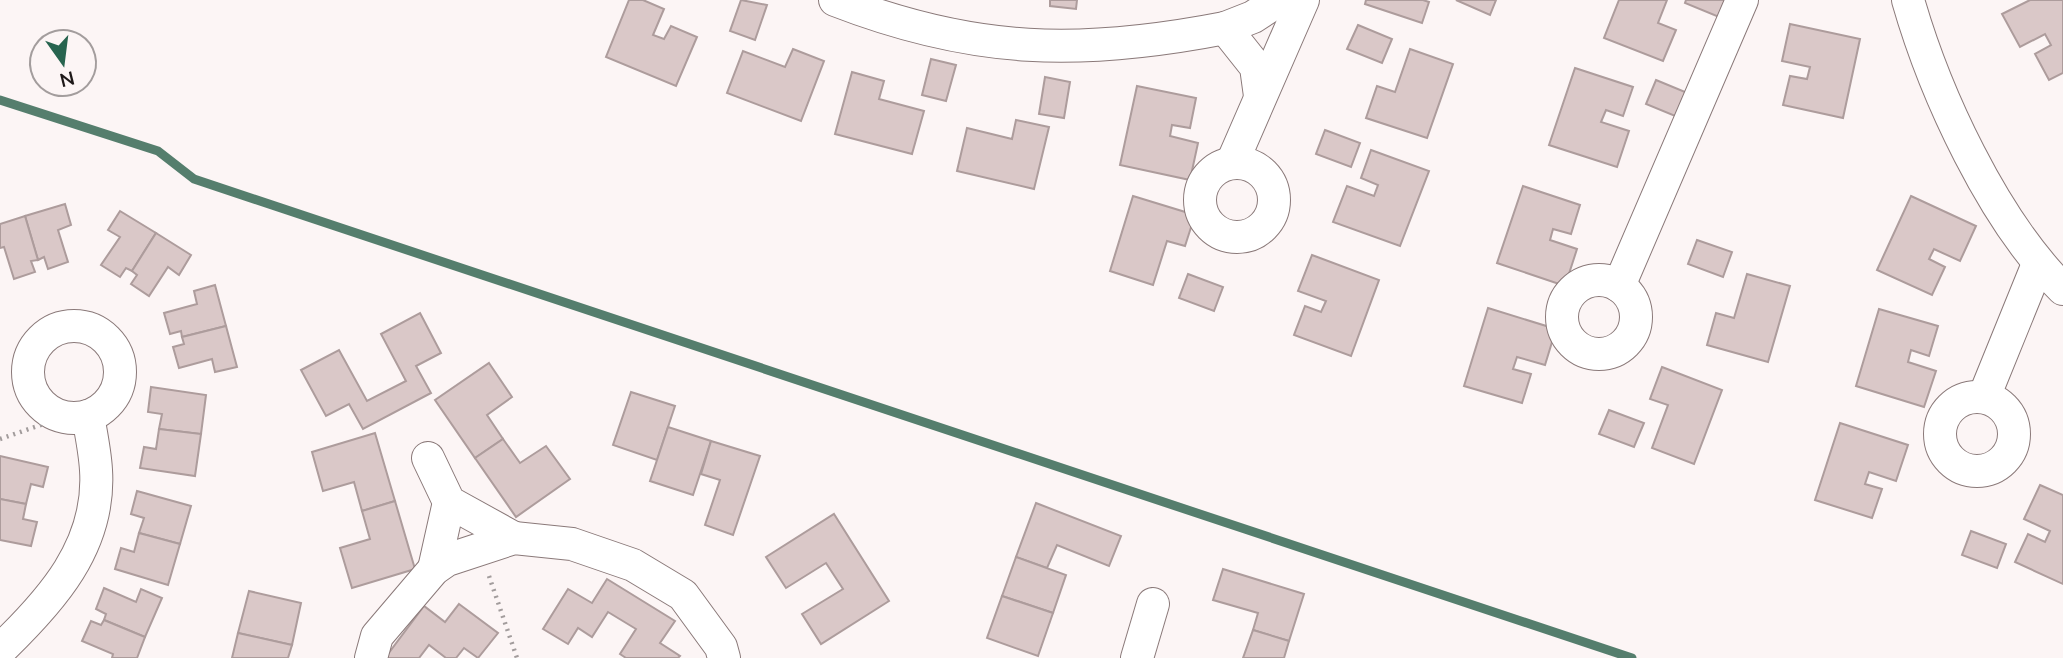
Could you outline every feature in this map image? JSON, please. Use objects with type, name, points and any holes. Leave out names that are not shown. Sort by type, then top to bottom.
[{"type":"street","points":[[835,0],[861,10],[984,43],[1035,48],[1161,40],[1225,28],[1253,18],[1279,0]]},
{"type":"street","points":[[1232,163],[1303,0]]},
{"type":"street","points":[[1619,286],[1742,0]]},
{"type":"street","points":[[1908,0],[1920,43],[1944,102],[1989,186],[2038,264],[2063,289]]},
{"type":"street","points":[[1225,28],[1256,67],[1260,96]]},
{"type":"street","points":[[1984,397],[2038,264]]},
{"type":"street","points":[[0,650],[69,575],[89,532],[96,472],[75,416]]},
{"type":"street","points":[[428,458],[449,502],[514,538]]},
{"type":"street","points":[[434,569],[449,502]]},
{"type":"street","points":[[371,658],[377,636],[434,569],[480,548],[514,538],[572,544],[633,565],[683,595],[721,647],[724,658]]},
{"type":"street","points":[[1137,658],[1153,604]]},
{"type":"path","points":[[0,439],[75,416]]},
{"type":"path","points":[[480,548],[517,658]]},
{"type":"building","points":[[629,0],[643,0],[664,9],[653,35],[664,39],[671,26],[697,37],[676,86],[606,57]]},
{"type":"building","points":[[741,0],[767,5],[755,40],[730,31]]},
{"type":"building","points":[[1050,0],[1077,0],[1076,9],[1050,6]]},
{"type":"building","points":[[1366,0],[1429,2],[1422,23],[1365,4]]},
{"type":"building","points":[[1456,0],[1496,0],[1490,15]]},
{"type":"building","points":[[1619,0],[1667,0],[1658,23],[1676,30],[1663,61],[1604,38]]},
{"type":"building","points":[[1686,0],[1726,0],[1719,17],[1685,3]]},
{"type":"building","points":[[2030,0],[2063,0],[2063,73],[2049,80],[2035,54],[2051,45],[2045,34],[2020,47],[2002,14]]},
{"type":"building","points":[[1790,24],[1860,39],[1843,118],[1783,105],[1790,76],[1807,79],[1810,67],[1782,61]]},
{"type":"building","points":[[1358,25],[1392,39],[1382,63],[1347,49]]},
{"type":"building","points":[[793,49],[824,61],[801,121],[727,93],[743,51],[785,67]]},
{"type":"building","points":[[1410,49],[1453,64],[1427,138],[1366,118],[1377,86],[1395,92]]},
{"type":"building","points":[[931,59],[956,65],[946,101],[922,95]]},
{"type":"building","points":[[1575,68],[1633,87],[1623,116],[1606,110],[1601,122],[1629,131],[1617,167],[1549,145]]},
{"type":"building","points":[[852,72],[884,81],[879,99],[924,111],[912,154],[835,134]]},
{"type":"building","points":[[1045,77],[1070,82],[1064,118],[1039,114]]},
{"type":"building","points":[[1656,80],[1690,94],[1680,118],[1646,104]]},
{"type":"building","points":[[1137,86],[1196,98],[1190,128],[1172,125],[1170,136],[1198,143],[1190,180],[1120,165]]},
{"type":"building","points":[[1016,120],[1049,127],[1034,189],[957,171],[967,128],[1012,139]]},
{"type":"building","points":[[1325,130],[1360,143],[1351,167],[1316,154]]},
{"type":"building","points":[[1371,150],[1429,171],[1400,246],[1333,222],[1347,186],[1374,196],[1378,185],[1361,178]]},
{"type":"building","points":[[1523,186],[1580,205],[1571,234],[1553,229],[1550,240],[1577,249],[1565,286],[1497,263]]},
{"type":"building","points":[[1133,196],[1195,215],[1185,246],[1167,241],[1153,285],[1110,271]]},
{"type":"building","points":[[1911,196],[1976,226],[1960,261],[1934,249],[1929,259],[1945,267],[1932,295],[1877,270]]},
{"type":"building","points":[[65,204],[71,225],[58,230],[68,262],[48,269],[44,257],[38,260],[25,216]]},
{"type":"building","points":[[120,211],[156,233],[132,271],[126,268],[120,277],[101,265],[120,237],[108,230]]},
{"type":"building","points":[[25,216],[38,260],[31,261],[35,272],[14,279],[4,247],[0,248],[0,224]]},
{"type":"building","points":[[156,233],[191,255],[179,275],[168,267],[149,296],[131,284],[137,275],[132,271]]},
{"type":"building","points":[[1697,240],[1732,252],[1723,277],[1688,264]]},
{"type":"building","points":[[1312,255],[1379,280],[1351,356],[1294,335],[1305,306],[1321,312],[1326,301],[1298,291]]},
{"type":"building","points":[[1188,274],[1223,287],[1214,311],[1179,298]]},
{"type":"building","points":[[1747,274],[1790,286],[1768,362],[1707,345],[1716,313],[1734,318]]},
{"type":"building","points":[[215,285],[226,326],[182,337],[181,331],[170,334],[164,313],[197,304],[194,291]]},
{"type":"building","points":[[1488,308],[1556,329],[1545,365],[1517,357],[1513,369],[1531,374],[1522,403],[1464,386]]},
{"type":"building","points":[[1879,309],[1938,326],[1929,356],[1911,350],[1908,362],[1936,371],[1924,407],[1856,386]]},
{"type":"building","points":[[420,313],[441,353],[416,366],[431,393],[363,429],[349,404],[326,416],[301,370],[339,350],[367,401],[406,381],[381,334]]},
{"type":"building","points":[[226,326],[237,367],[215,372],[212,359],[179,368],[173,347],[184,344],[182,337]]},
{"type":"building","points":[[489,363],[512,397],[487,415],[503,439],[475,458],[435,400]]},
{"type":"building","points":[[1662,367],[1722,390],[1694,464],[1652,448],[1668,405],[1650,399]]},
{"type":"building","points":[[151,387],[206,395],[201,434],[159,429],[162,414],[148,412]]},
{"type":"building","points":[[631,392],[675,406],[657,460],[613,445]]},
{"type":"building","points":[[1609,410],[1644,423],[1634,447],[1599,434]]},
{"type":"building","points":[[1840,423],[1908,445],[1896,481],[1869,472],[1865,484],[1882,489],[1872,518],[1815,500]]},
{"type":"building","points":[[668,427],[711,441],[693,495],[650,481]]},
{"type":"building","points":[[159,429],[201,434],[195,476],[140,468],[144,447],[156,449]]},
{"type":"building","points":[[375,433],[395,501],[362,511],[354,482],[323,491],[312,452]]},
{"type":"building","points":[[503,439],[520,463],[546,446],[570,479],[516,517],[475,458]]},
{"type":"building","points":[[711,441],[760,456],[733,535],[705,525],[720,480],[701,474]]},
{"type":"building","points":[[0,456],[48,467],[43,487],[31,484],[26,504],[0,499]]},
{"type":"building","points":[[2040,485],[2063,495],[2063,584],[2015,562],[2028,534],[2045,542],[2050,531],[2024,519]]},
{"type":"building","points":[[137,491],[191,506],[180,544],[139,533],[144,518],[131,514]]},
{"type":"building","points":[[0,499],[26,504],[23,519],[37,522],[31,546],[0,540]]},
{"type":"building","points":[[395,501],[415,569],[352,588],[340,548],[370,539],[362,511]]},
{"type":"building","points":[[1036,503],[1121,536],[1109,566],[1057,545],[1047,568],[1016,557]]},
{"type":"building","points":[[834,514],[889,601],[821,644],[802,614],[843,589],[826,563],[786,588],[766,557]]},
{"type":"building","points":[[1971,531],[2006,544],[1997,568],[1962,555]]},
{"type":"building","points":[[139,533],[180,544],[168,585],[115,569],[121,548],[134,552]]},
{"type":"building","points":[[1016,557],[1066,575],[1053,613],[1002,596]]},
{"type":"building","points":[[1223,569],[1304,594],[1289,641],[1253,630],[1258,613],[1213,600]]},
{"type":"building","points":[[607,579],[675,621],[660,643],[680,656],[678,658],[626,658],[620,654],[636,629],[608,612],[592,637],[578,628],[568,644],[543,629],[568,589],[592,603]]},
{"type":"building","points":[[104,588],[136,602],[141,589],[162,598],[145,637],[104,620],[106,614],[96,609]]},
{"type":"building","points":[[249,591],[301,603],[292,645],[238,633]]},
{"type":"building","points":[[1002,596],[1053,613],[1038,656],[987,638]]},
{"type":"building","points":[[459,604],[498,633],[478,658],[464,648],[456,658],[446,658],[429,645],[419,658],[385,658],[424,606],[445,622]]},
{"type":"building","points":[[104,620],[145,637],[137,658],[112,658],[113,654],[82,641],[91,621],[101,625]]},
{"type":"building","points":[[1253,630],[1289,641],[1284,658],[1243,658]]},
{"type":"building","points":[[238,633],[292,645],[288,658],[232,658]]},
{"type":"waterway","points":[[0,100],[158,151],[194,179],[1632,658]]}]
